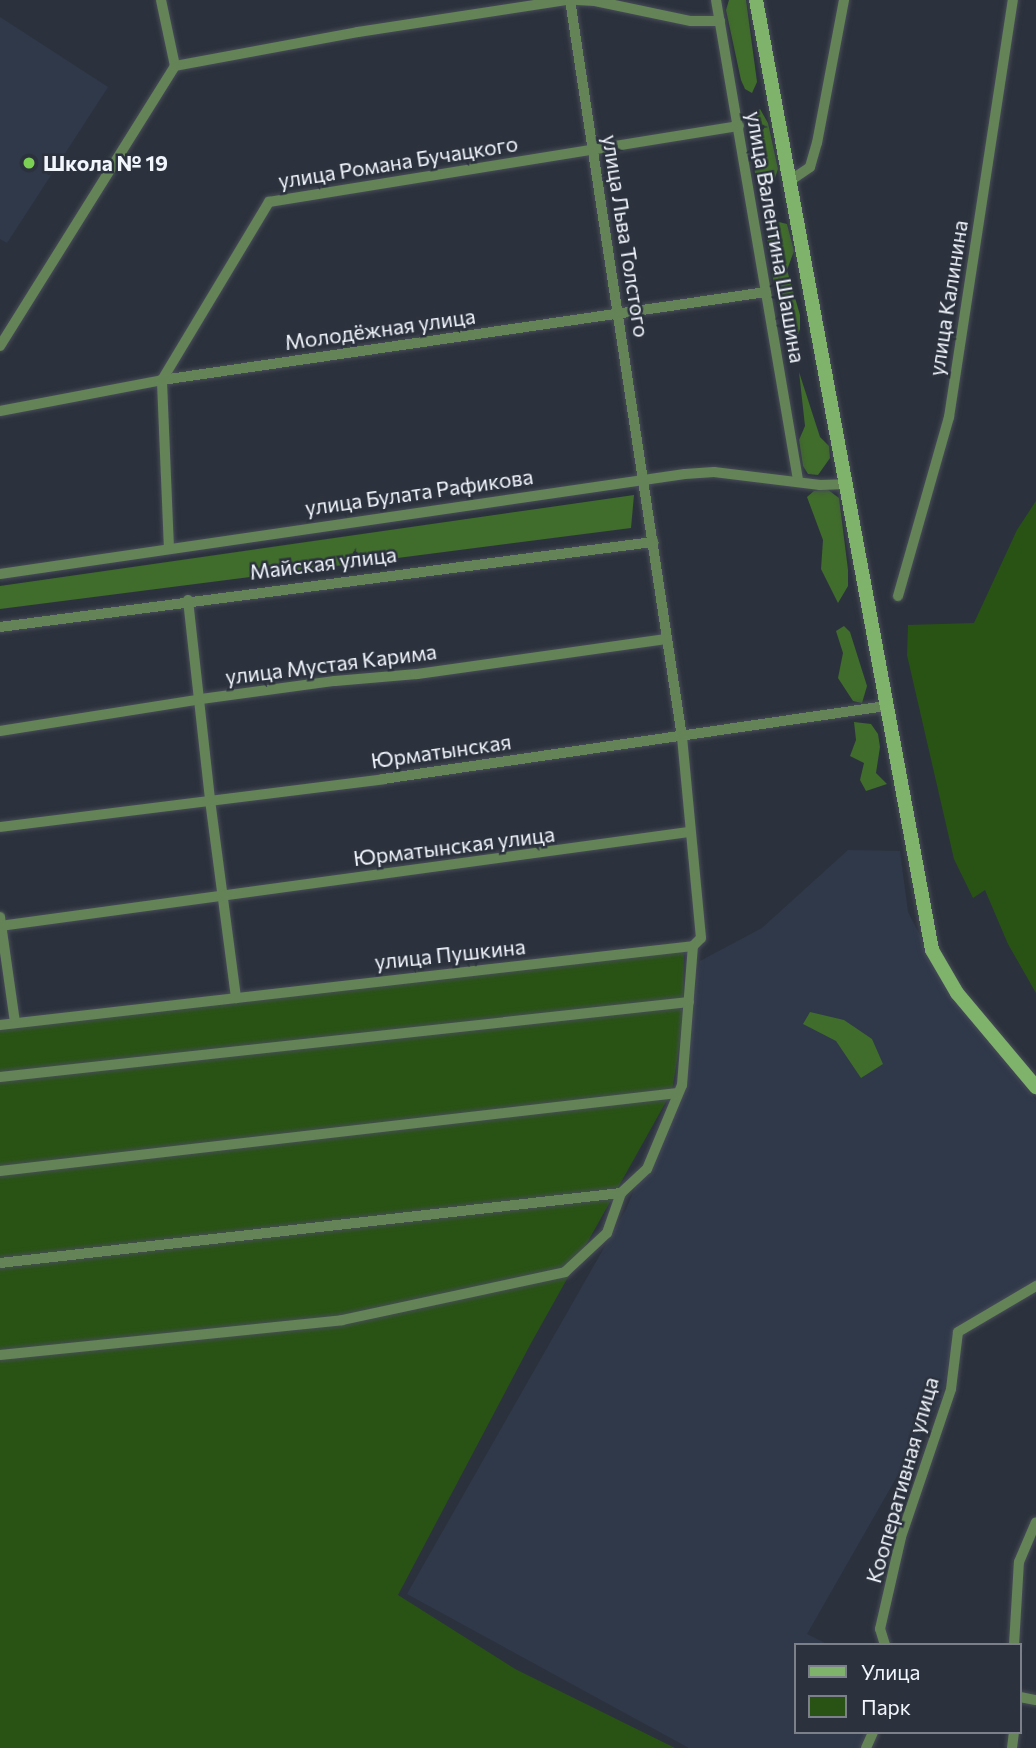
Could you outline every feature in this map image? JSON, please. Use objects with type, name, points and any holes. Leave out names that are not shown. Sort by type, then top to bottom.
[{"type":"street","points":[[0,346],[175,66],[161,0]]},
{"type":"street","points":[[175,66],[358,32],[569,0]]},
{"type":"street","name":"улица Льва Толстого","points":[[569,0],[682,737]]},
{"type":"street","points":[[577,0],[595,1],[691,21],[720,22]]},
{"type":"street","name":"улица Валентина Шашина","points":[[716,0],[798,480]]},
{"type":"street","points":[[756,0],[932,950],[957,993],[1036,1087]]},
{"type":"street","points":[[791,180],[810,167],[844,0]]},
{"type":"street","name":"улица Калинина","points":[[898,596],[949,417],[1013,0]]},
{"type":"street","name":"улица Романа Бучацкого","points":[[162,380],[270,202],[738,126]]},
{"type":"street","name":"Молодёжная улица","points":[[0,411],[162,380],[766,292]]},
{"type":"street","points":[[162,380],[169,549]]},
{"type":"street","name":"улица Булата Рафикова","points":[[0,574],[643,478],[714,472],[798,480],[820,485],[845,485]]},
{"type":"street","name":"Майская улица","points":[[0,627],[188,600],[653,542]]},
{"type":"street","points":[[188,600],[210,800],[236,998]]},
{"type":"street","name":"улица Мустая Карима","points":[[0,731],[201,699],[335,681],[417,674],[667,639]]},
{"type":"street","name":"Юрматынская","points":[[0,827],[682,737],[886,706]]},
{"type":"street","points":[[0,1355],[342,1320],[565,1272],[607,1233],[621,1193],[647,1169],[678,1093],[693,946],[701,938],[682,737]]},
{"type":"street","name":"Юрматынская улица","points":[[0,923],[689,832]]},
{"type":"street","points":[[0,923],[15,1023]]},
{"type":"street","name":"улица Пушкина","points":[[0,1024],[693,946]]},
{"type":"street","points":[[0,1077],[689,1002]]},
{"type":"street","points":[[0,1171],[678,1093]]},
{"type":"street","points":[[0,1264],[621,1193]]},
{"type":"street","name":"Кооперативная улица","points":[[884,1643],[880,1629],[900,1544],[951,1390],[958,1332],[1036,1286]]},
{"type":"street","points":[[1014,1643],[1019,1562],[1036,1522]]},
{"type":"shaded area","name":"Школа № 19","points":[[0,17],[108,87],[7,243],[0,239]]},
{"type":"shaded area","points":[[848,850],[900,851],[908,912],[953,999],[1036,1100],[1036,1283],[954,1330],[943,1396],[807,1634],[825,1643],[794,1643],[794,1734],[866,1734],[860,1748],[689,1748],[407,1594],[625,1211],[678,1091],[700,961],[762,928]]},
{"type":"green space","points":[[729,0],[746,0],[757,82],[752,93],[745,89],[741,80],[726,10]]},
{"type":"green space","points":[[760,109],[768,123],[778,169],[775,178],[769,182],[755,173],[751,148],[752,135],[749,125],[753,111]]},
{"type":"green space","points":[[763,199],[775,209],[775,221],[787,224],[794,251],[787,270],[800,315],[800,329],[793,348],[784,331],[772,274],[775,251],[768,249],[767,239],[774,233]]},
{"type":"green space","points":[[799,372],[820,437],[829,446],[830,458],[818,475],[808,474],[803,466],[799,440],[805,426]]},
{"type":"green space","points":[[827,489],[839,498],[848,570],[848,586],[838,603],[821,569],[823,540],[807,497],[814,491]]},
{"type":"green space","points":[[634,495],[631,528],[0,609],[0,586]]},
{"type":"green space","points":[[1036,501],[1036,993],[1008,944],[985,890],[973,898],[954,859],[907,655],[908,625],[974,623],[1017,530]]},
{"type":"green space","points":[[844,626],[850,632],[867,686],[862,703],[853,701],[838,678],[843,653],[836,631]]},
{"type":"green space","points":[[854,722],[871,724],[878,734],[880,747],[876,773],[887,784],[866,791],[860,780],[864,763],[850,756],[856,740]]},
{"type":"green space","points":[[684,947],[683,1023],[672,1091],[530,1345],[398,1595],[515,1669],[675,1748],[0,1748],[0,1026]]},
{"type":"green space","points":[[810,1012],[844,1020],[872,1039],[883,1064],[861,1078],[836,1041],[803,1024]]},
{"type":"place","name":"Школа № 19","points":[[29,163]]}]
